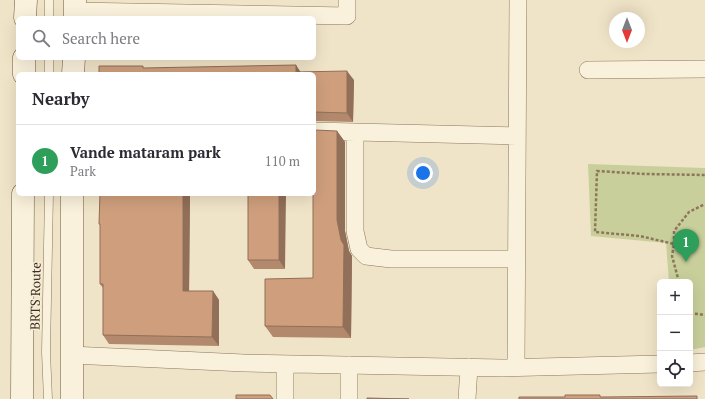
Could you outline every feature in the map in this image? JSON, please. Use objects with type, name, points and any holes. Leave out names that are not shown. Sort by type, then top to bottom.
[{"type":"main road","points":[[25,16],[26,0]]},
{"type":"main road","points":[[24,60],[24,72]]},
{"type":"main road","points":[[73,72],[74,60]]},
{"type":"main road","points":[[22,399],[23,196]]},
{"type":"main road","points":[[72,196],[72,399]]},
{"type":"street","points":[[75,10],[346,16],[347,0]]},
{"type":"street","points":[[516,367],[518,0]]},
{"type":"street","points":[[588,70],[705,69]]},
{"type":"street","points":[[316,131],[517,136]]},
{"type":"street","points":[[355,132],[355,231],[359,249],[366,256],[390,259],[516,259]]},
{"type":"street","points":[[71,355],[285,364],[468,367],[657,364]]},
{"type":"street","points":[[693,363],[705,362]]},
{"type":"street","points":[[285,364],[285,399]]},
{"type":"street","points":[[349,365],[349,399]]},
{"type":"street","points":[[467,399],[468,367]]},
{"type":"lane","points":[[49,0],[49,16]]},
{"type":"lane","points":[[49,60],[49,72]]},
{"type":"lane","name":"BRTS Route","points":[[48,399],[46,352],[49,196]]},
{"type":"path","points":[[674,244],[640,236],[595,232],[597,171],[705,175]]},
{"type":"path","points":[[679,279],[672,256],[674,231],[689,212],[705,204]]},
{"type":"path","points":[[693,314],[705,316]]},
{"type":"green space","points":[[588,164],[705,168],[705,347],[693,349],[693,279],[669,279],[666,243],[591,236]]},
{"type":"building","points":[[296,65],[296,72],[99,72],[99,66],[143,66],[143,68]]},
{"type":"building","points":[[347,71],[347,113],[316,112],[316,72],[296,72]]},
{"type":"building","points":[[316,130],[337,131],[337,220],[341,240],[344,245],[343,327],[265,326],[265,279],[313,278],[313,196],[316,196]]},
{"type":"building","points":[[100,196],[183,196],[183,291],[213,291],[212,337],[103,335],[103,284],[100,284]]},
{"type":"building","points":[[248,196],[279,196],[279,260],[248,260]]},
{"type":"building","points":[[236,395],[270,395],[273,399],[236,399]]},
{"type":"building","points":[[565,395],[600,395],[600,397],[697,396],[697,399],[519,399],[519,397],[565,397]]},
{"type":"building","points":[[367,398],[409,399],[367,399]]},
{"type":"place","name":"Vande mataram park","points":[[686,262]]}]
